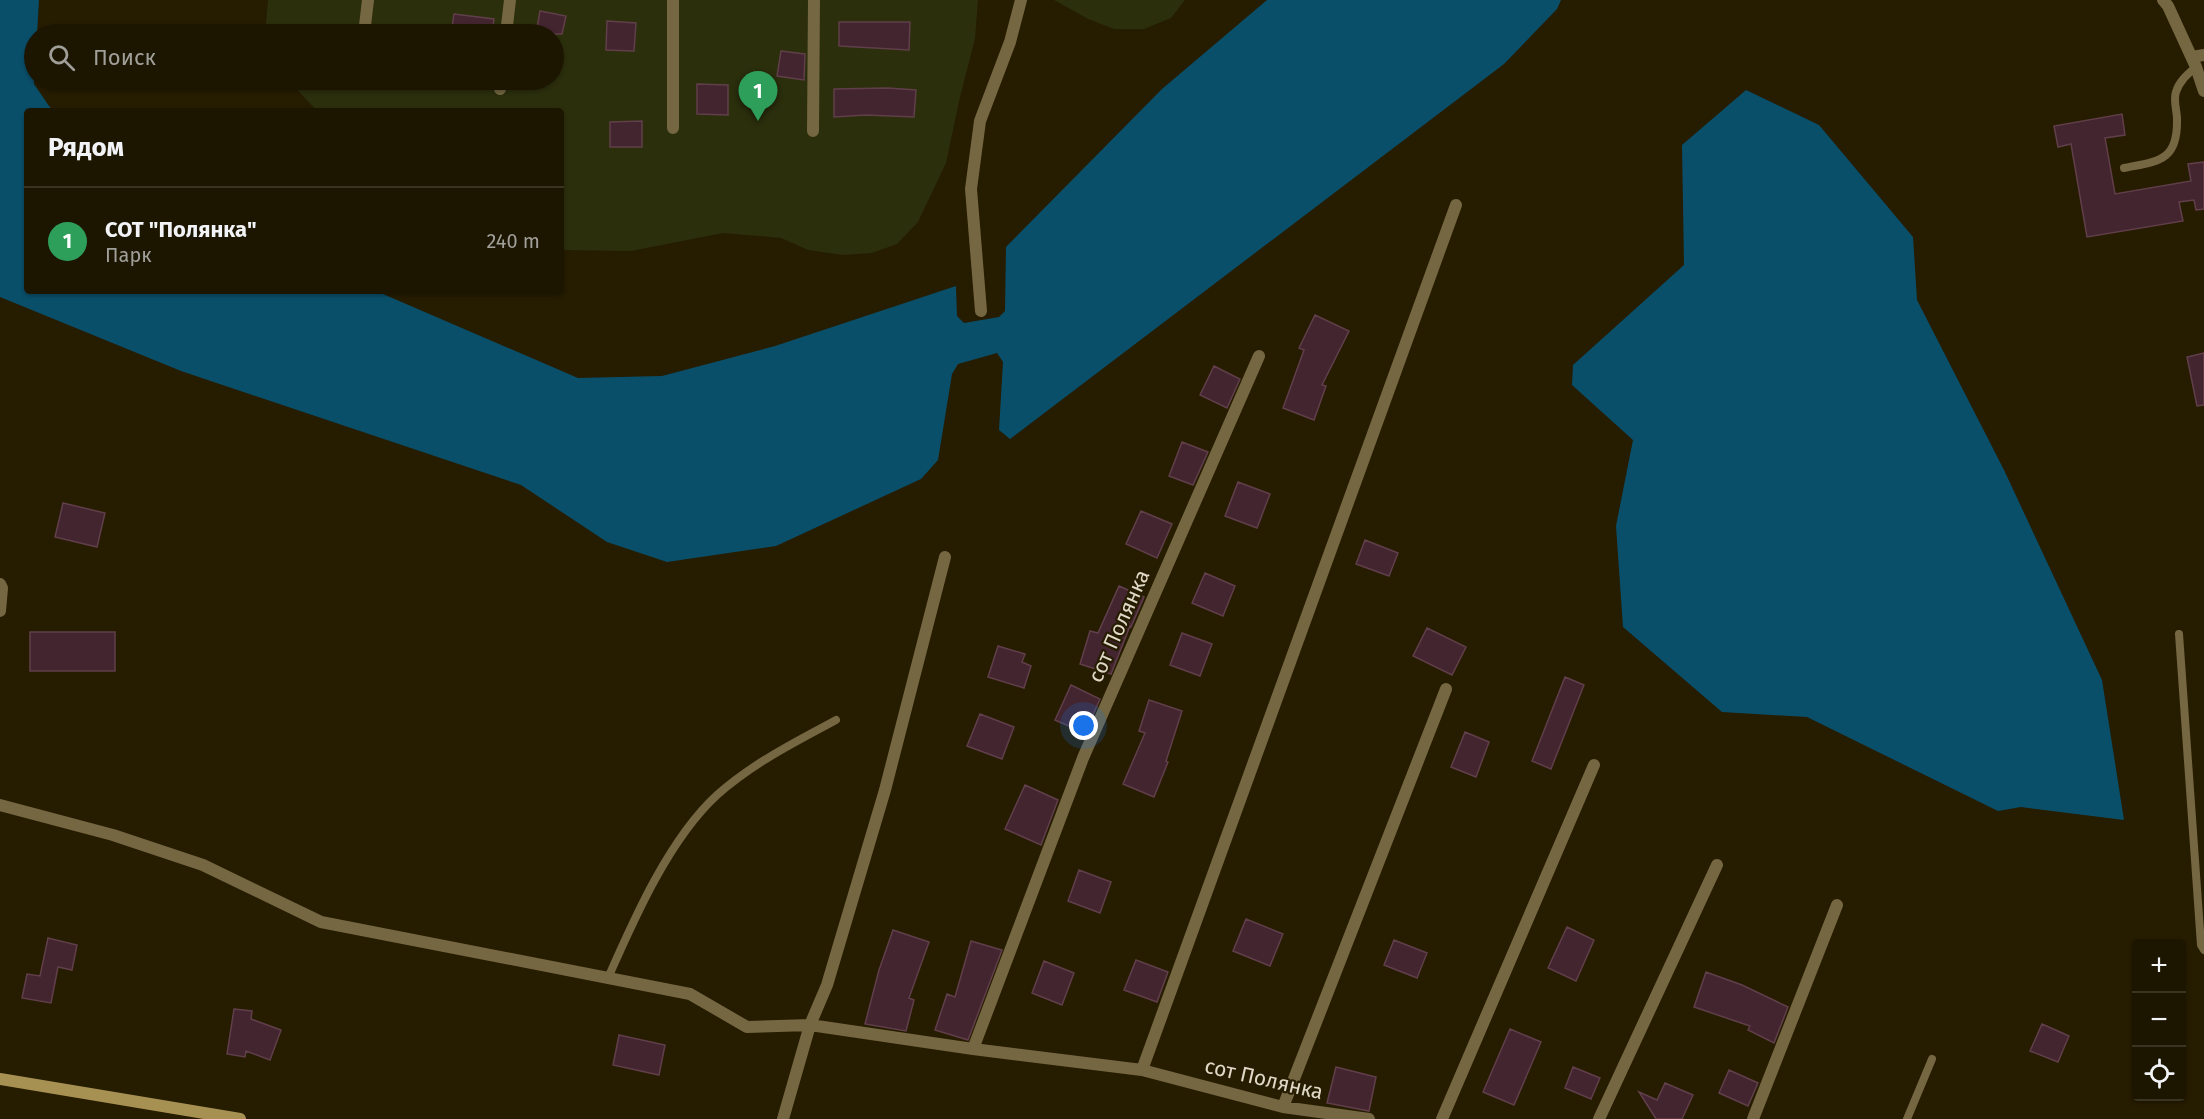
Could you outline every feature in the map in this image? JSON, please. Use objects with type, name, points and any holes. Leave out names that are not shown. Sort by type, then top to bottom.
[{"type":"main road","points":[[0,1079],[240,1119]]},
{"type":"street","points":[[365,24],[368,0]]},
{"type":"street","points":[[507,24],[510,0]]},
{"type":"street","points":[[673,0],[673,128]]},
{"type":"street","points":[[813,131],[814,0]]},
{"type":"street","points":[[981,311],[971,189],[980,121],[1010,42],[1020,0]]},
{"type":"street","points":[[2163,0],[2197,60],[2204,91]]},
{"type":"street","points":[[1142,1070],[1456,205]]},
{"type":"street","name":"сот Полянка","points":[[973,1049],[1083,758],[1259,356]]},
{"type":"street","points":[[783,1119],[810,1025],[827,985],[885,790],[945,557]]},
{"type":"street","points":[[0,584],[2,588],[0,611]]},
{"type":"street","points":[[1283,1107],[1446,689]]},
{"type":"street","points":[[1442,1119],[1594,765]]},
{"type":"street","name":"сот Полянка","points":[[0,805],[113,835],[203,865],[321,922],[690,994],[747,1027],[810,1025],[973,1049],[1142,1070],[1283,1107],[1369,1119]]},
{"type":"street","points":[[1599,1119],[1718,865]]},
{"type":"street","points":[[1753,1119],[1837,905]]},
{"type":"lane","points":[[2124,168],[2158,161],[2170,154],[2175,141],[2177,120],[2175,94],[2197,60]]},
{"type":"lane","points":[[2179,634],[2201,945],[2204,950]]},
{"type":"lane","points":[[609,978],[631,925],[688,826],[716,796],[742,774],[836,720]]},
{"type":"lane","points":[[1907,1119],[1932,1059]]},
{"type":"green space","points":[[268,0],[978,0],[975,39],[946,163],[918,222],[897,244],[872,253],[843,255],[808,250],[781,238],[723,233],[631,251],[564,250],[564,108],[314,108],[297,90],[564,90],[564,24],[266,24]]},
{"type":"green space","points":[[1054,0],[1185,0],[1171,18],[1144,29],[1114,29],[1088,19]]},
{"type":"water","points":[[0,0],[39,0],[38,24],[24,24],[24,90],[38,90],[51,108],[24,108],[24,294],[383,294],[578,378],[662,376],[775,346],[956,286],[957,316],[964,323],[999,317],[1005,311],[1006,247],[1162,89],[1267,0],[1561,0],[1557,9],[1504,64],[1010,439],[999,430],[1003,362],[997,353],[958,364],[952,374],[938,460],[921,479],[776,546],[667,562],[607,542],[521,485],[181,371],[0,297]]},
{"type":"water","points":[[1746,90],[1819,125],[1913,237],[1917,300],[2004,470],[2102,680],[2124,820],[2021,807],[1998,811],[1807,717],[1722,712],[1623,627],[1616,526],[1633,440],[1572,385],[1573,365],[1684,265],[1682,145]]},
{"type":"building","points":[[540,11],[566,16],[564,25],[538,24]]},
{"type":"building","points":[[454,14],[494,19],[493,24],[452,24]]},
{"type":"building","points":[[607,21],[636,23],[634,51],[606,50]]},
{"type":"building","points":[[839,22],[910,22],[909,50],[839,46]]},
{"type":"building","points":[[781,51],[805,54],[804,80],[777,76]]},
{"type":"building","points":[[697,84],[728,85],[728,115],[697,114]]},
{"type":"building","points":[[834,89],[916,90],[914,117],[866,115],[834,117]]},
{"type":"building","points":[[2122,114],[2125,135],[2105,138],[2115,194],[2191,181],[2188,164],[2204,162],[2204,209],[2196,210],[2194,200],[2179,202],[2183,221],[2087,237],[2071,144],[2058,147],[2054,126]]},
{"type":"building","points":[[642,121],[642,147],[610,147],[610,122]]},
{"type":"building","points":[[1315,315],[1349,331],[1322,385],[1326,386],[1314,420],[1283,408],[1304,350],[1299,348]]},
{"type":"building","points":[[2204,353],[2204,405],[2197,406],[2187,357]]},
{"type":"building","points":[[1214,366],[1240,379],[1227,408],[1200,395]]},
{"type":"building","points":[[1182,442],[1208,452],[1193,485],[1169,476]]},
{"type":"building","points":[[1238,482],[1270,494],[1257,528],[1225,516]]},
{"type":"building","points":[[63,503],[105,513],[97,547],[55,537]]},
{"type":"building","points":[[1141,511],[1172,524],[1157,558],[1126,544]]},
{"type":"building","points":[[1365,540],[1398,553],[1389,576],[1356,564]]},
{"type":"building","points":[[1205,573],[1235,586],[1223,616],[1192,603]]},
{"type":"building","points":[[1119,586],[1144,597],[1111,674],[1080,664],[1090,631],[1098,633]]},
{"type":"building","points":[[1427,628],[1466,647],[1452,675],[1413,656]]},
{"type":"building","points":[[30,632],[115,632],[115,671],[30,671]]},
{"type":"building","points":[[1182,633],[1212,644],[1200,676],[1170,665]]},
{"type":"building","points":[[998,646],[1025,654],[1022,662],[1031,666],[1024,688],[988,677]]},
{"type":"building","points":[[1565,677],[1584,685],[1551,769],[1532,761]]},
{"type":"building","points":[[1071,685],[1100,699],[1085,733],[1055,720]]},
{"type":"building","points":[[1149,700],[1182,711],[1166,761],[1168,762],[1154,797],[1123,784],[1145,733],[1139,731]]},
{"type":"building","points":[[980,714],[1014,727],[1002,759],[967,746]]},
{"type":"building","points":[[1465,732],[1489,742],[1476,777],[1451,767]]},
{"type":"building","points":[[1025,785],[1058,800],[1041,845],[1005,829]]},
{"type":"building","points":[[1079,870],[1111,882],[1100,913],[1068,901]]},
{"type":"building","points":[[1246,919],[1283,934],[1270,966],[1233,951]]},
{"type":"building","points":[[1567,927],[1594,940],[1576,981],[1548,968]]},
{"type":"building","points":[[893,930],[929,942],[909,998],[914,1000],[906,1031],[865,1024],[879,970]]},
{"type":"building","points":[[48,938],[77,945],[72,970],[58,967],[51,1003],[22,998],[27,974],[40,976]]},
{"type":"building","points":[[1394,940],[1427,953],[1417,978],[1384,965]]},
{"type":"building","points":[[971,941],[1002,950],[968,1040],[935,1030],[947,994],[955,997]]},
{"type":"building","points":[[1136,960],[1168,972],[1157,1002],[1124,990]]},
{"type":"building","points":[[1044,961],[1074,973],[1062,1005],[1032,993]]},
{"type":"building","points":[[1706,972],[1742,985],[1788,1007],[1774,1043],[1748,1030],[1750,1026],[1694,1007]]},
{"type":"building","points":[[234,1009],[252,1011],[251,1019],[281,1030],[270,1060],[246,1051],[245,1057],[227,1054]]},
{"type":"building","points":[[2042,1024],[2069,1036],[2058,1062],[2030,1051]]},
{"type":"building","points":[[1510,1029],[1541,1042],[1514,1105],[1483,1092]]},
{"type":"building","points":[[619,1035],[665,1045],[659,1075],[613,1065]]},
{"type":"building","points":[[1336,1067],[1376,1077],[1369,1111],[1327,1103]]},
{"type":"building","points":[[1573,1067],[1600,1078],[1591,1099],[1565,1088]]},
{"type":"building","points":[[1729,1070],[1758,1083],[1748,1106],[1719,1093]]},
{"type":"building","points":[[1665,1083],[1693,1095],[1682,1119],[1656,1119],[1639,1092],[1657,1100]]},
{"type":"place","name":"СОТ \"Полянка\"","points":[[758,121]]}]
